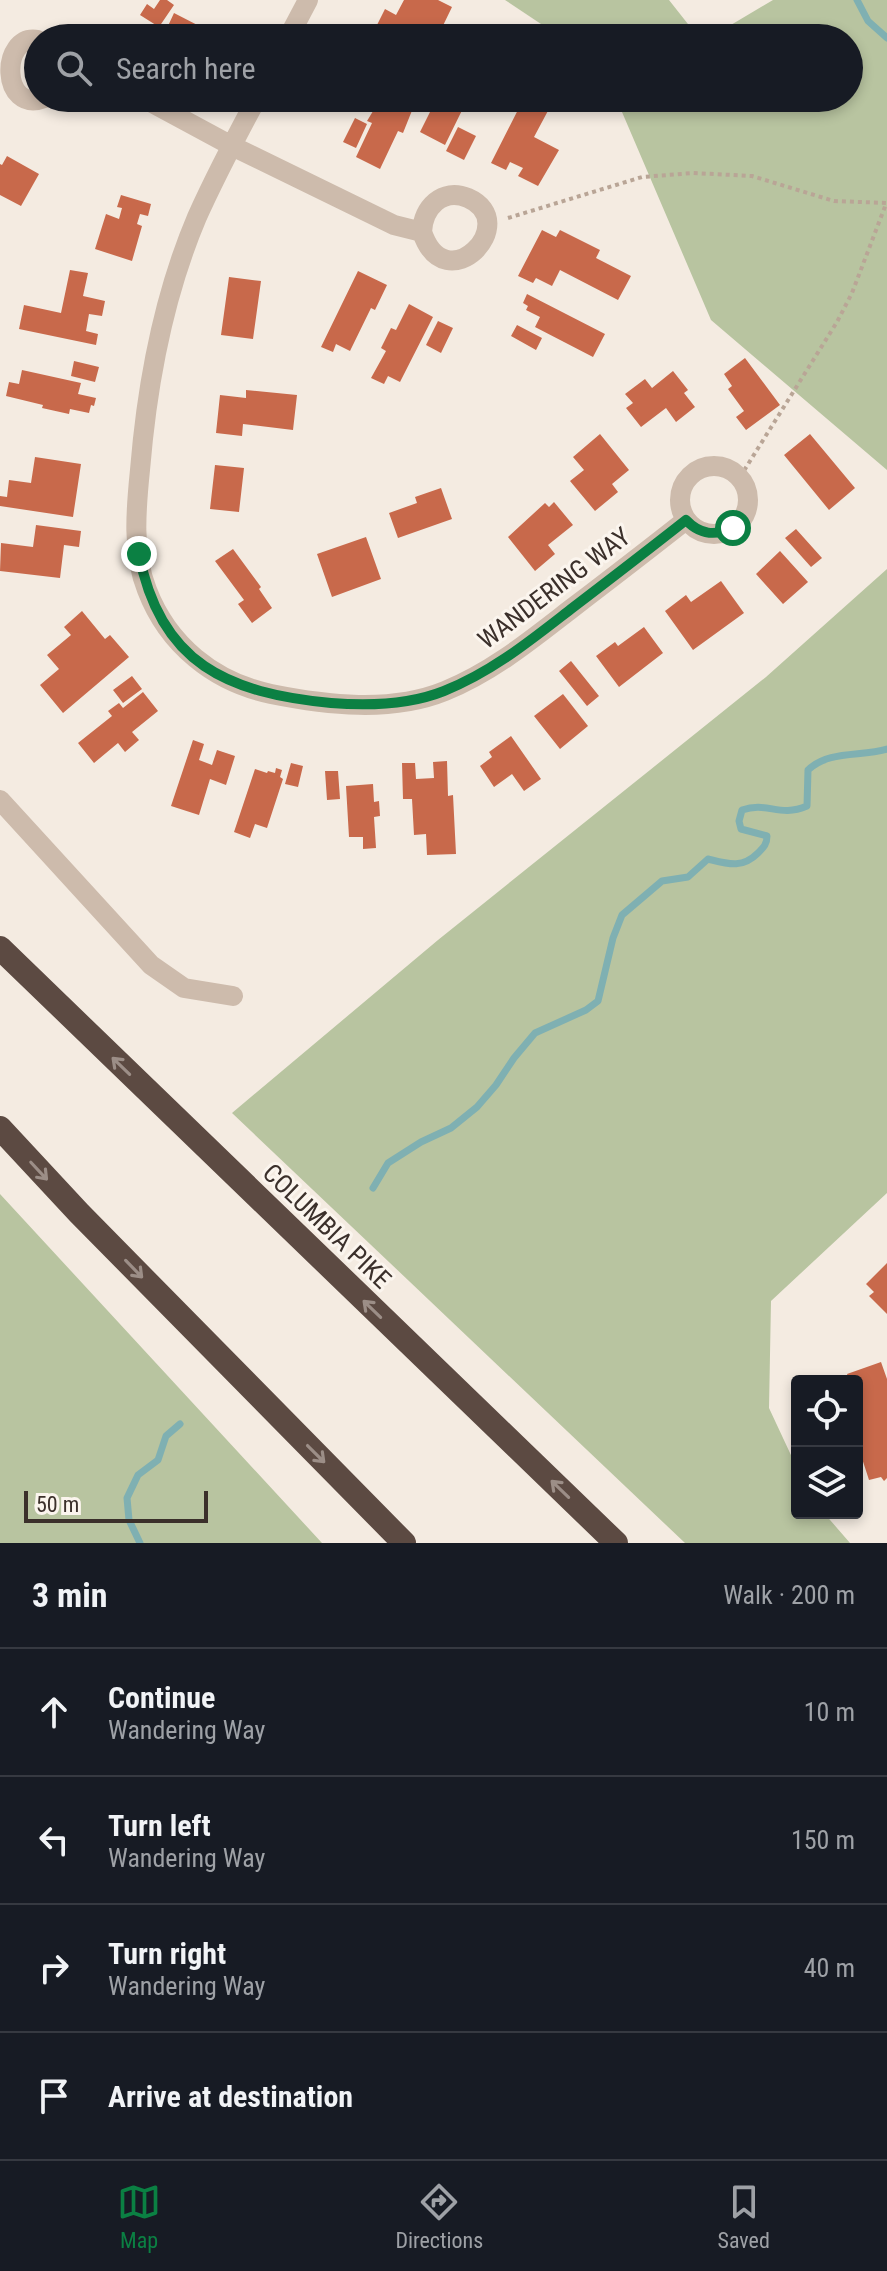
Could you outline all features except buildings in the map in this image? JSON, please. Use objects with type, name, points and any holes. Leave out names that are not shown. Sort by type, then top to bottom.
[{"type":"highway","name":"COLUMBIA PIKE","points":[[0,948],[616,1543]]},
{"type":"highway","points":[[0,1128],[90,1224],[404,1543]]},
{"type":"street","points":[[295,24],[308,0]]},
{"type":"street","points":[[24,41],[9,48],[0,71],[2,82],[10,93],[24,100]]},
{"type":"street","points":[[169,112],[367,214],[422,232]]},
{"type":"street","name":"WANDERING WAY","points":[[250,112],[197,218],[163,320],[150,381],[136,516],[146,588],[159,617],[179,644],[204,667],[263,692],[299,700],[374,705],[408,701],[442,692],[512,655],[686,520]]},
{"type":"street","points":[[455,195],[475,202],[485,215],[487,225],[486,236],[478,249],[464,258],[453,260],[434,253],[422,232],[423,220],[432,204],[443,197],[455,195]]},
{"type":"street","points":[[719,465],[740,477],[746,488],[746,509],[733,528],[713,534],[702,532],[686,520],[680,498],[687,477],[697,470],[719,465]]},
{"type":"street","points":[[0,800],[151,965],[184,988],[233,996]]},
{"type":"path","points":[[487,225],[642,177],[693,173],[752,176],[834,201],[887,204],[852,293],[837,322],[740,477]]},
{"type":"green space","points":[[505,0],[669,0],[688,24],[541,24]]},
{"type":"green space","points":[[773,0],[887,0],[887,470],[711,320],[622,112],[863,112],[863,24],[733,24]]},
{"type":"green space","points":[[887,569],[887,1193],[771,1301],[769,1408],[791,1455],[791,1519],[829,1519],[850,1543],[685,1543],[232,1113],[438,940],[766,677]]},
{"type":"green space","points":[[0,1194],[322,1543],[0,1543]]},
{"type":"waterway","points":[[857,0],[868,21],[887,38]]},
{"type":"waterway","points":[[373,1188],[388,1163],[451,1128],[477,1107],[535,1033],[586,1010],[598,1001],[613,938],[622,915],[662,881],[688,877],[708,859],[728,864],[740,863],[760,851],[767,836],[741,829],[739,821],[742,810],[759,807],[789,810],[807,806],[808,770],[816,764],[835,757],[887,749]]},
{"type":"waterway","points":[[140,1543],[129,1520],[127,1498],[138,1475],[158,1460],[166,1436],[180,1424]]},
{"type":"route","points":[[139,554],[146,588],[159,617],[179,644],[204,667],[263,692],[299,700],[374,705],[408,701],[442,692],[477,676],[512,655],[686,520],[702,532],[713,534],[733,528]]}]
